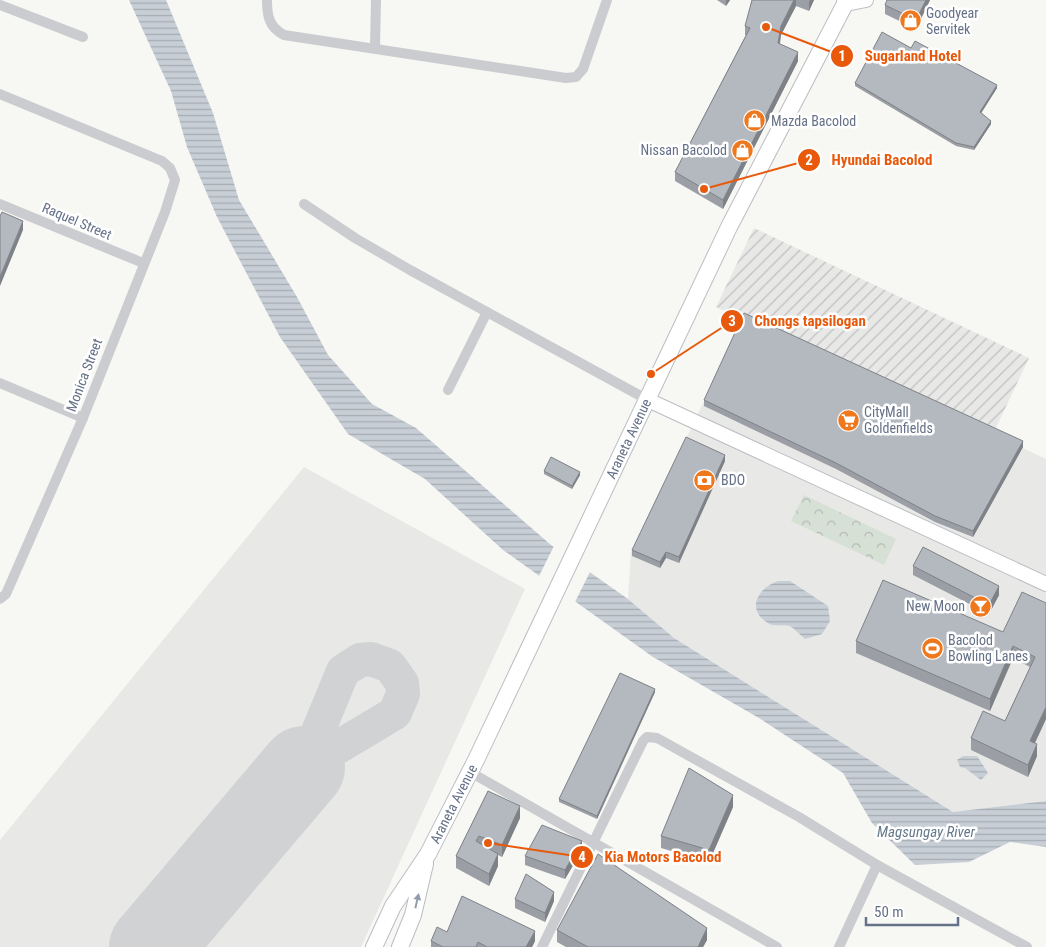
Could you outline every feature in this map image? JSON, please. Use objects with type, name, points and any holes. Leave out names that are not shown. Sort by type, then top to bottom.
[{"type":"main road","name":"Araneta Avenue","points":[[374,947],[393,906],[428,854],[470,772],[729,227],[846,1]]},
{"type":"main road","name":"Araneta Avenue","points":[[400,947],[413,916],[428,854]]},
{"type":"street","points":[[267,0],[270,24],[284,35],[375,47],[572,78],[580,74],[588,58],[607,0]]},
{"type":"street","points":[[375,47],[376,0]]},
{"type":"street","points":[[846,1],[866,0]]},
{"type":"street","points":[[0,5],[83,37]]},
{"type":"street","name":"Monica Street","points":[[0,94],[162,161],[170,168],[175,180],[165,212],[82,418],[6,594],[1,598]]},
{"type":"street","name":"Raquel Street","points":[[0,204],[143,263]]},
{"type":"street","points":[[304,204],[355,238],[648,400],[1046,584]]},
{"type":"street","points":[[448,390],[487,312]]},
{"type":"street","points":[[0,383],[82,418]]},
{"type":"street","points":[[542,947],[643,741],[651,737],[657,738],[799,817],[877,865],[1027,947]]},
{"type":"street","points":[[470,772],[777,947]]},
{"type":"street","points":[[838,947],[877,865]]},
{"type":"shaded area","points":[[754,228],[1029,358],[993,434],[716,307]]},
{"type":"shaded area","points":[[744,319],[1046,459],[1046,801],[953,812],[674,638],[628,599],[631,552]]},
{"type":"shaded area","points":[[304,467],[525,589],[361,947],[0,947],[0,840]]},
{"type":"green space","points":[[804,495],[896,539],[884,565],[791,521]]},
{"type":"water","name":"Magsungay River","points":[[129,0],[166,0],[213,113],[239,200],[297,297],[328,355],[372,404],[416,428],[551,545],[628,599],[674,638],[953,812],[1046,801],[1046,847],[1010,842],[969,862],[915,865],[872,823],[843,773],[759,718],[653,657],[503,550],[425,479],[348,434],[280,337],[217,217],[187,147],[171,91]]},
{"type":"water","points":[[778,581],[790,581],[828,606],[830,621],[822,634],[805,639],[790,626],[772,625],[762,619],[756,607],[757,600],[764,589]]},
{"type":"water","points":[[963,756],[977,756],[988,773],[981,780],[965,768],[960,767],[957,760]]},
{"type":"pier","points":[[555,544],[591,570],[574,604],[538,578]]},
{"type":"building","points":[[752,0],[794,0],[781,26],[778,43],[798,52],[723,200],[675,172],[750,28],[745,26]]},
{"type":"building","points":[[887,0],[926,0],[916,20],[885,5]]},
{"type":"building","points":[[882,32],[911,48],[915,41],[997,85],[980,112],[991,121],[974,147],[956,143],[855,83]]},
{"type":"building","points":[[2,212],[23,221],[0,277],[0,216]]},
{"type":"building","name":"CityMall Goldenfields","points":[[744,313],[1023,441],[973,531],[935,516],[836,463],[704,400]]},
{"type":"building","points":[[686,437],[725,455],[679,557],[666,552],[660,562],[632,550]]},
{"type":"building","points":[[551,457],[580,472],[572,486],[544,471]]},
{"type":"building","points":[[923,547],[999,586],[989,605],[913,566]]},
{"type":"building","points":[[883,580],[1003,632],[1022,592],[1046,603],[1046,707],[1030,741],[1037,744],[1028,765],[971,738],[983,711],[1005,721],[1035,657],[1013,646],[990,699],[856,641]]},
{"type":"building","points":[[620,673],[655,689],[597,816],[559,799]]},
{"type":"building","points":[[689,768],[733,795],[709,850],[661,836]]},
{"type":"building","points":[[488,791],[520,806],[502,845],[479,836],[476,841],[498,854],[489,874],[456,856]]},
{"type":"building","points":[[542,825],[582,841],[565,870],[525,856]]},
{"type":"building","points":[[598,854],[707,928],[698,947],[588,947],[557,930]]},
{"type":"building","points":[[526,874],[554,892],[545,913],[515,899]]},
{"type":"building","points":[[462,896],[535,931],[526,947],[487,947],[478,942],[476,947],[443,947],[431,941],[437,927],[447,932]]},
{"type":"taxiway","points":[[371,659],[390,666],[402,683],[403,694],[395,713],[303,768],[343,671],[360,660],[371,659]]},
{"type":"runway","points":[[151,947],[303,768]]},
{"type":"place","name":"Goodyear Servitek","points":[[910,21]]},
{"type":"place","name":"Sugarland Hotel","points":[[766,27]]},
{"type":"place","name":"Mazda Bacolod","points":[[755,121]]},
{"type":"place","name":"Nissan Bacolod","points":[[743,150]]},
{"type":"place","name":"Hyundai Bacolod","points":[[704,189]]},
{"type":"place","name":"Chongs tapsilogan","points":[[651,374]]},
{"type":"place","name":"CityMall Goldenfields","points":[[848,420]]},
{"type":"place","name":"BDO","points":[[705,480]]},
{"type":"place","name":"New Moon","points":[[981,606]]},
{"type":"place","name":"Bacolod Bowling Lanes","points":[[932,648]]},
{"type":"place","name":"Kia Motors Bacolod","points":[[488,843]]}]
